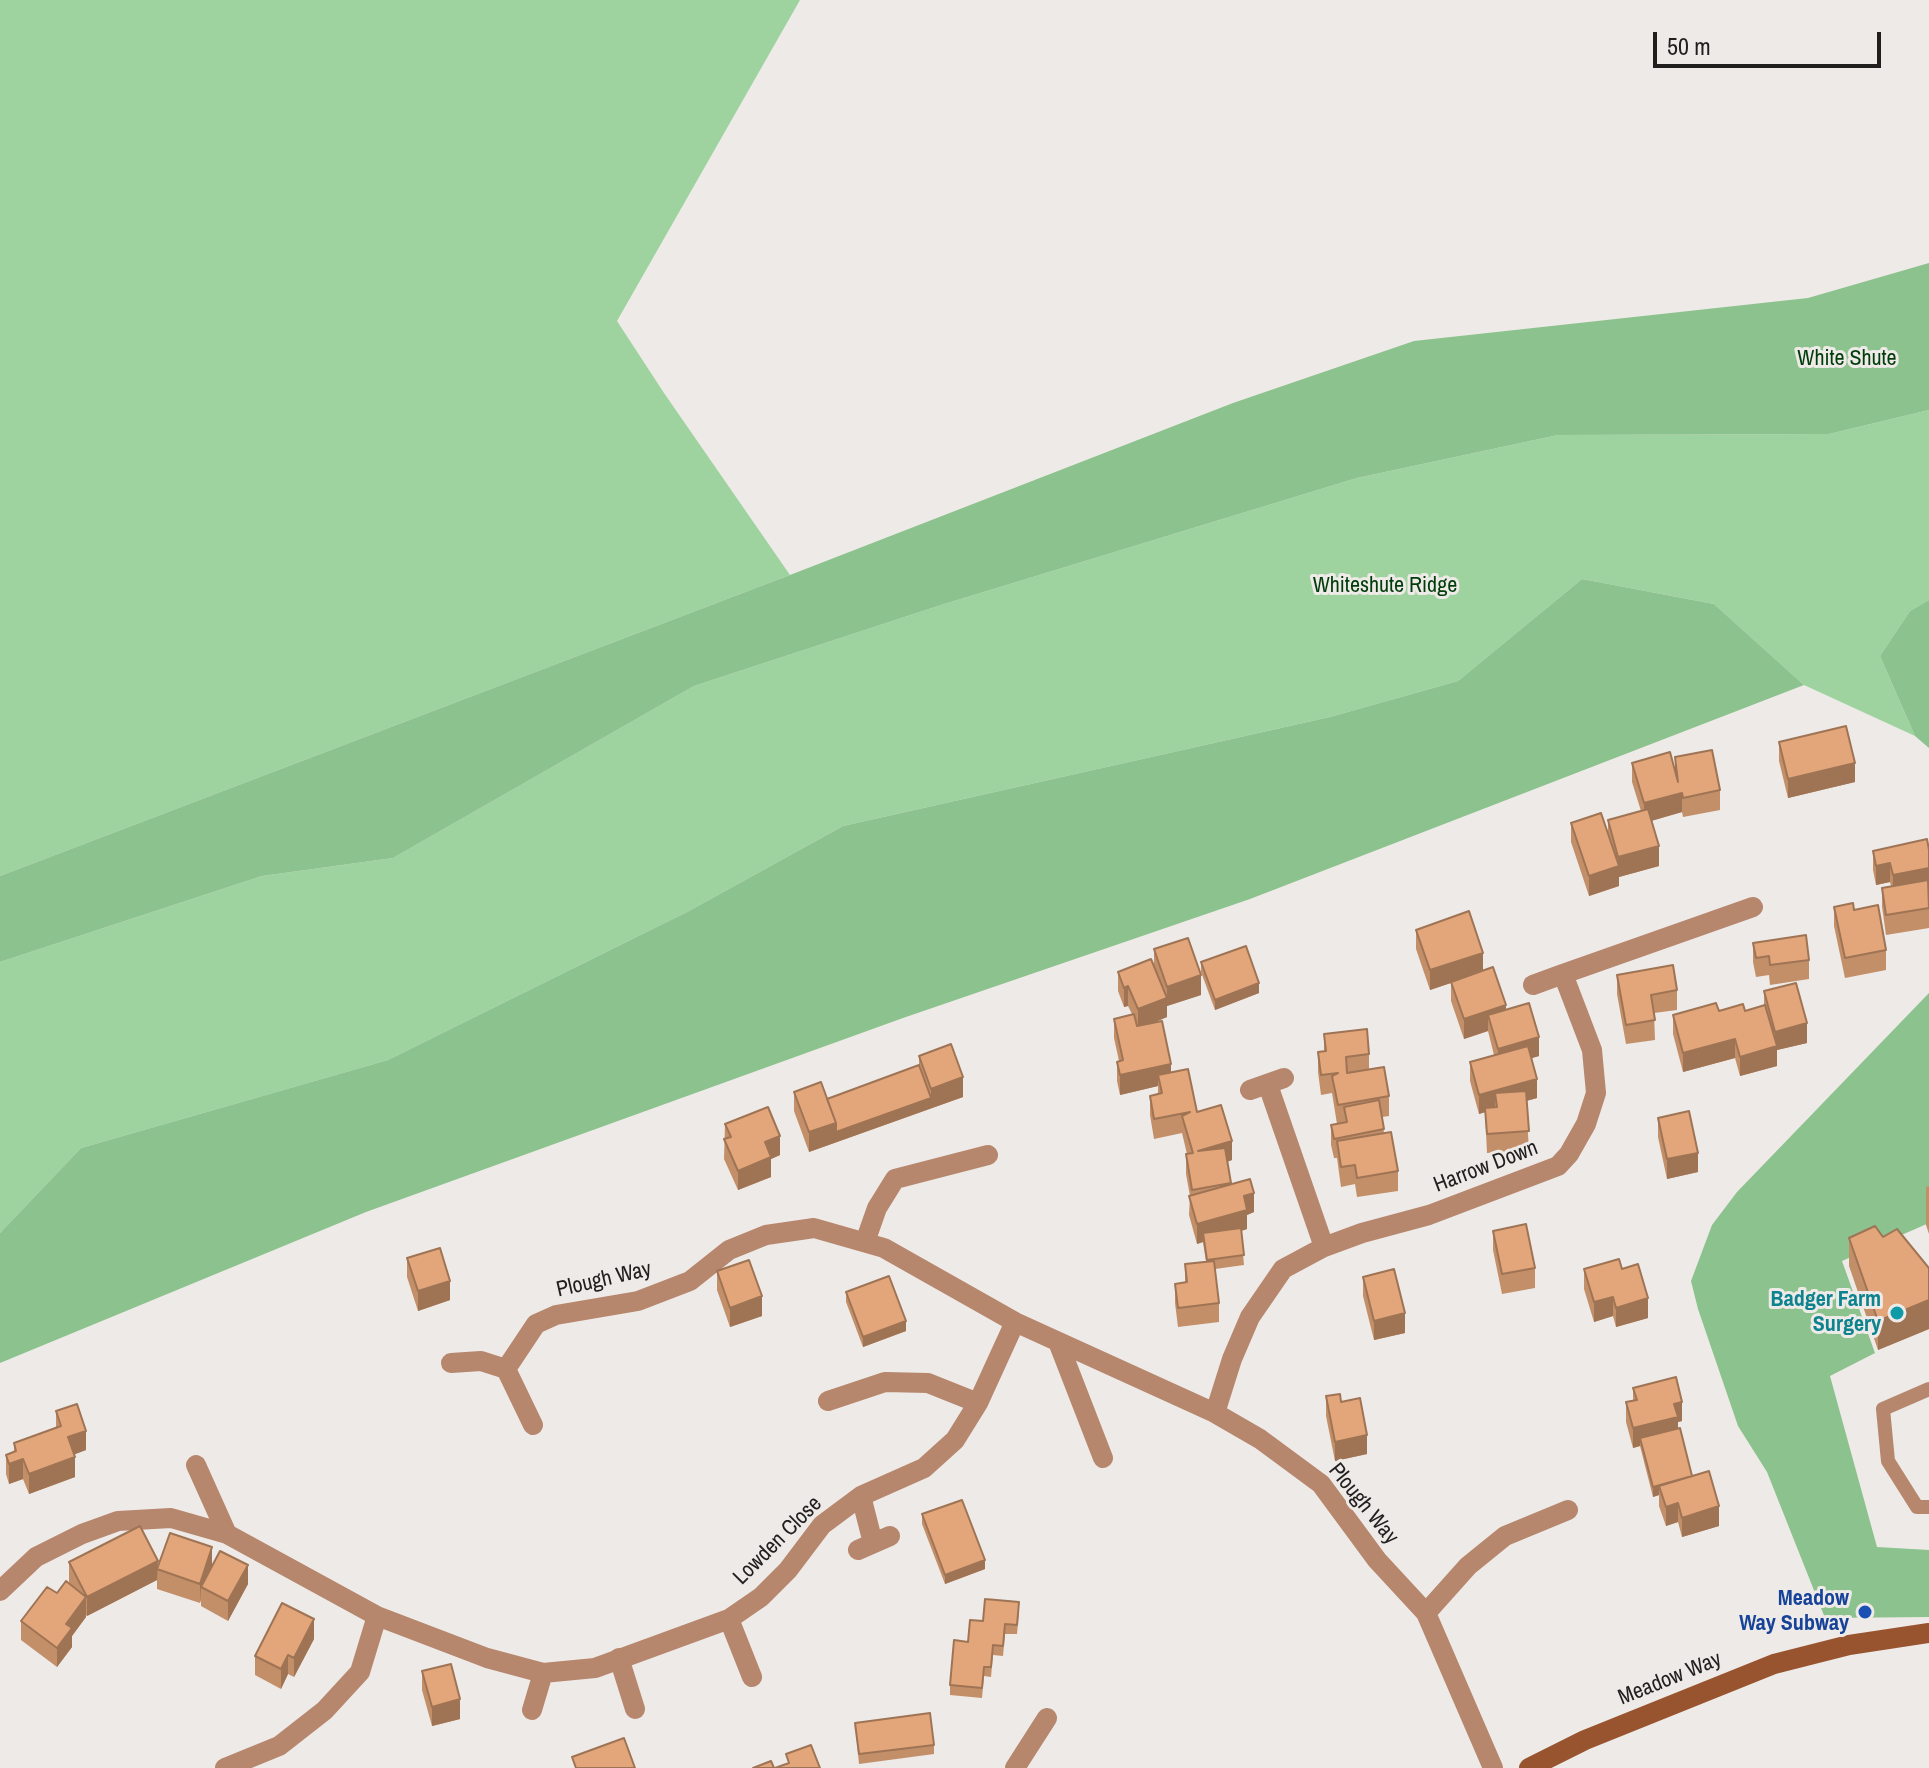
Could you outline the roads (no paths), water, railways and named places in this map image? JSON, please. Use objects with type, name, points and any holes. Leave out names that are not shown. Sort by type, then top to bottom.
[{"type":"street","points":[[1533,985],[1753,907]]},
{"type":"street","name":"Harrow Down","points":[[1215,1413],[1232,1359],[1250,1317],[1283,1269],[1324,1247],[1429,1215],[1558,1166],[1569,1154],[1586,1124],[1596,1093],[1592,1050],[1563,974]]},
{"type":"street","points":[[1267,1084],[1324,1247]]},
{"type":"street","points":[[865,1242],[877,1208],[895,1179],[988,1155]]},
{"type":"street","name":"Plough Way","points":[[506,1369],[536,1324],[556,1315],[638,1301],[690,1281],[729,1250],[766,1235],[814,1228],[884,1248],[1015,1322],[1215,1413],[1260,1439],[1321,1484],[1377,1560],[1426,1613],[1493,1768]]},
{"type":"street","name":"Lowden Close","points":[[0,1591],[36,1557],[82,1534],[118,1521],[171,1518],[227,1534],[377,1616],[487,1658],[543,1673],[595,1668],[729,1619],[761,1597],[788,1570],[822,1525],[861,1496],[924,1468],[955,1440],[978,1403],[1015,1322]]},
{"type":"street","points":[[1058,1342],[1103,1458]]},
{"type":"street","points":[[451,1363],[481,1361],[506,1369],[533,1425]]},
{"type":"street","points":[[828,1401],[885,1382],[928,1383],[978,1403]]},
{"type":"street","points":[[196,1465],[227,1534]]},
{"type":"street","points":[[861,1496],[874,1543]]},
{"type":"street","points":[[1426,1613],[1468,1566],[1505,1536],[1568,1510]]},
{"type":"street","points":[[225,1768],[279,1746],[325,1710],[360,1672],[377,1616]]},
{"type":"street","points":[[729,1619],[752,1677]]},
{"type":"street","name":"Meadow Way","points":[[1529,1768],[1585,1740],[1774,1664],[1849,1645],[1929,1633]]},
{"type":"street","points":[[619,1658],[635,1709]]},
{"type":"street","points":[[532,1710],[543,1673]]},
{"type":"street","points":[[1015,1768],[1047,1718]]},
{"type":"lane","points":[[1929,1389],[1883,1409],[1888,1461],[1917,1507],[1929,1507]]},
{"type":"place","name":"Badger Farm Surgery","points":[[1897,1313]]},
{"type":"place","name":"Meadow Way Subway","points":[[1865,1612]]},
{"type":"park label","name":"White Shute","points":[[1847,359]]},
{"type":"park label","name":"Whiteshute Ridge","points":[[1385,586]]}]
